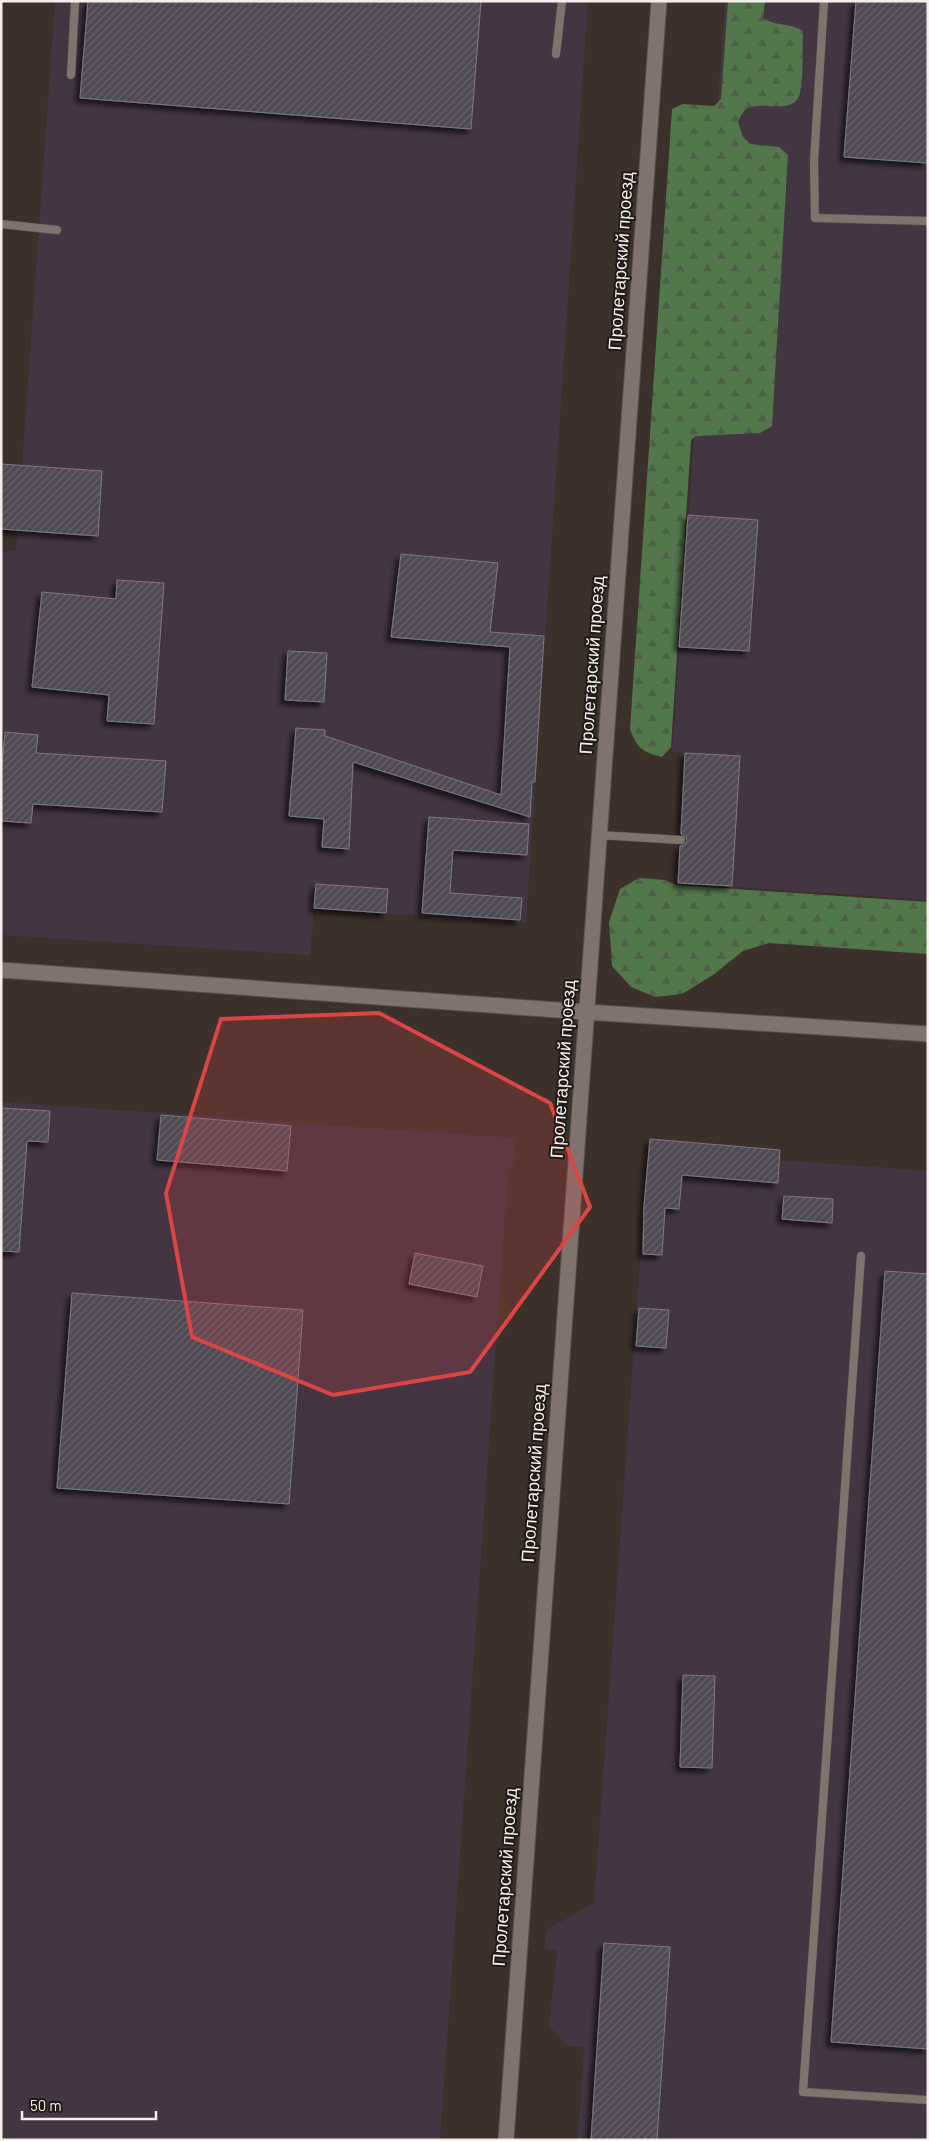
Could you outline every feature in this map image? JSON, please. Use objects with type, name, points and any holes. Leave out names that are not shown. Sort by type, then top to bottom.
[{"type":"street","name":"Пролетарский проезд","points":[[506,2140],[659,1]]},
{"type":"street","points":[[1,970],[586,1012],[928,1034]]},
{"type":"lane","points":[[71,74],[75,1]]},
{"type":"lane","points":[[556,54],[562,1]]},
{"type":"lane","points":[[824,1],[814,161],[815,218],[928,221]]},
{"type":"lane","points":[[1,224],[57,230]]},
{"type":"lane","points":[[598,835],[680,840]]},
{"type":"lane","points":[[862,1256],[803,2092],[928,2100]]},
{"type":"highlighted area","points":[[379,1013],[550,1103],[590,1207],[470,1372],[333,1395],[192,1337],[166,1193],[221,1019]]},
{"type":"shaded area","points":[[55,1],[588,1],[526,923],[314,909],[310,955],[1,935],[1,553],[16,550]]},
{"type":"shaded area","points":[[725,1],[928,1],[928,900],[678,883],[685,753],[672,752]]},
{"type":"shaded area","points":[[1,1102],[516,1138],[514,1165],[508,1172],[440,2140],[1,2140]]},
{"type":"shaded area","points":[[779,1160],[928,1171],[928,2140],[578,2140],[584,2047],[568,2046],[549,2026],[557,1951],[544,1948],[546,1930],[594,1903],[644,1206],[682,1175]]},
{"type":"green space","points":[[728,1],[765,1],[763,18],[773,23],[793,26],[803,31],[802,78],[797,100],[784,106],[753,106],[745,110],[738,122],[743,137],[750,144],[779,147],[788,155],[772,426],[760,433],[696,436],[691,440],[671,747],[662,757],[641,748],[635,741],[630,729],[672,109],[683,104],[714,106],[721,99]]},
{"type":"green space","points":[[639,878],[665,880],[677,885],[928,902],[928,954],[769,943],[743,951],[713,975],[682,994],[655,997],[631,987],[612,966],[609,922],[620,889]]},
{"type":"building","points":[[88,1],[481,1],[471,129],[80,98]]},
{"type":"building","points":[[856,1],[928,1],[928,163],[844,157]]},
{"type":"building","points":[[1,464],[102,471],[98,536],[1,529]]},
{"type":"building","points":[[688,515],[758,520],[749,651],[679,647]]},
{"type":"building","points":[[401,554],[498,563],[490,632],[544,636],[535,782],[532,782],[530,817],[353,762],[349,849],[322,847],[324,819],[289,816],[296,728],[325,730],[325,736],[501,795],[510,647],[391,637]]},
{"type":"building","points":[[117,580],[164,583],[154,724],[107,721],[109,695],[32,687],[42,592],[116,599]]},
{"type":"building","points":[[288,651],[327,653],[324,702],[285,700]]},
{"type":"building","points":[[5,732],[38,735],[36,753],[166,761],[162,812],[33,804],[31,823],[1,821],[1,777]]},
{"type":"building","points":[[685,753],[740,756],[732,886],[678,883],[680,846],[684,845],[687,841],[686,837],[681,834]]},
{"type":"building","points":[[429,817],[529,824],[527,855],[453,850],[450,893],[522,898],[520,920],[422,913]]},
{"type":"building","points":[[316,884],[388,889],[386,913],[314,908]]},
{"type":"building","points":[[1,1108],[50,1111],[48,1142],[27,1141],[19,1252],[1,1251]]},
{"type":"building","points":[[161,1115],[291,1126],[287,1171],[157,1160]]},
{"type":"building","points":[[650,1139],[780,1150],[778,1183],[682,1175],[679,1209],[665,1208],[662,1255],[643,1254],[644,1206]]},
{"type":"building","points":[[784,1196],[833,1199],[832,1223],[782,1219]]},
{"type":"building","points":[[415,1253],[483,1266],[477,1297],[409,1284]]},
{"type":"building","points":[[885,1271],[928,1274],[928,2049],[831,2042]]},
{"type":"building","points":[[72,1293],[303,1310],[289,1504],[57,1488]]},
{"type":"building","points":[[639,1308],[669,1310],[666,1348],[636,1346]]},
{"type":"building","points":[[683,1675],[715,1676],[712,1768],[680,1767]]},
{"type":"building","points":[[604,1943],[670,1947],[657,2140],[591,2140]]}]
